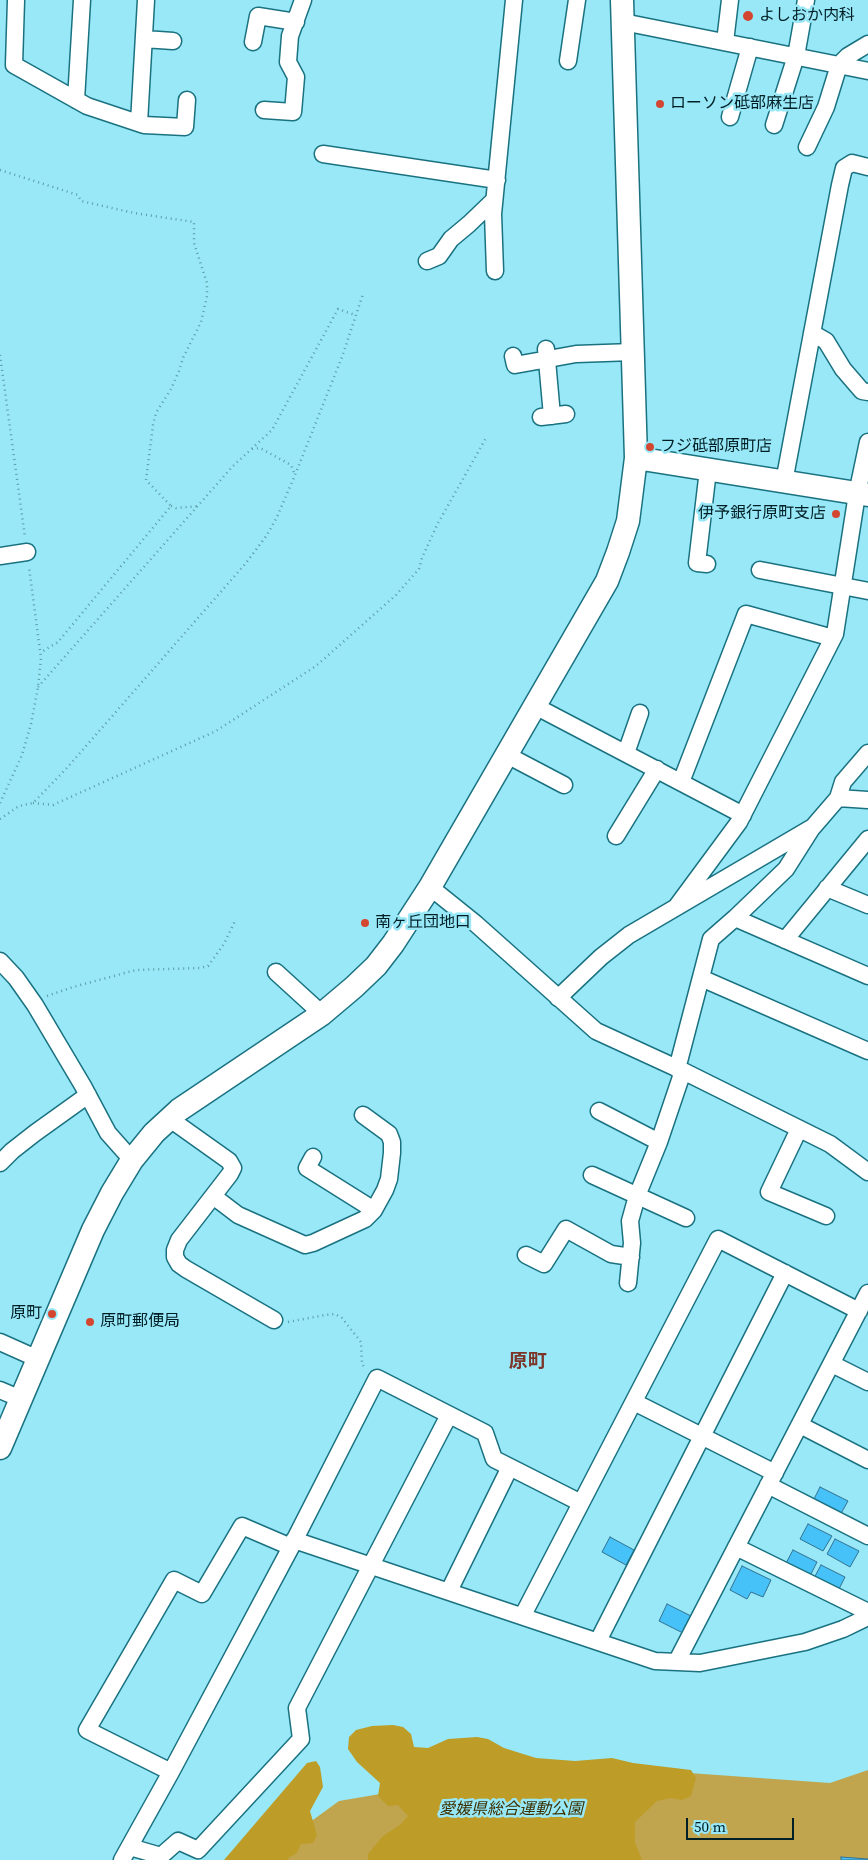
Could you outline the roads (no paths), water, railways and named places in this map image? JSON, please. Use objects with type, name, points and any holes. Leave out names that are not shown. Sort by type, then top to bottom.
[{"type":"street","points":[[16,0],[14,65],[87,106],[139,123],[185,127],[187,100]]},
{"type":"street","points":[[76,100],[82,0]]},
{"type":"street","points":[[139,123],[146,0]]},
{"type":"street","points":[[264,110],[293,112],[296,78],[288,62],[290,36],[303,0]]},
{"type":"street","points":[[495,270],[493,214],[514,0]]},
{"type":"street","points":[[568,61],[578,0]]},
{"type":"street","points":[[725,42],[730,0]]},
{"type":"street","points":[[774,125],[796,56],[806,0]]},
{"type":"street","points":[[0,1448],[94,1230],[112,1193],[132,1160],[154,1133],[180,1110],[322,1014],[376,966],[393,944],[430,887],[597,598],[618,552],[628,521],[636,458],[622,11],[725,42],[868,71]]},
{"type":"street","points":[[253,42],[258,16],[296,22]]},
{"type":"street","points":[[144,39],[173,41]]},
{"type":"street","points":[[807,147],[826,107],[839,65],[848,56],[868,44]]},
{"type":"street","points":[[730,117],[750,47]]},
{"type":"street","points":[[323,154],[497,180]]},
{"type":"street","points":[[784,482],[844,168],[852,163],[868,166]]},
{"type":"street","points":[[427,261],[439,256],[451,239],[494,200]]},
{"type":"street","points":[[812,333],[826,341],[843,369],[862,390],[868,392]]},
{"type":"street","points":[[513,356],[515,365],[547,354],[633,352]]},
{"type":"street","points":[[547,354],[553,415]]},
{"type":"street","points":[[677,906],[743,815],[835,634],[843,586],[863,495],[868,442]]},
{"type":"street","points":[[636,458],[863,495]]},
{"type":"street","points":[[707,564],[696,563],[708,470]]},
{"type":"street","points":[[0,556],[24,552]]},
{"type":"street","points":[[760,570],[868,590]]},
{"type":"street","points":[[681,782],[746,614],[833,638]]},
{"type":"street","points":[[535,706],[743,815]]},
{"type":"street","points":[[626,753],[640,713]]},
{"type":"street","points":[[628,1283],[632,1243],[630,1221],[659,1142],[680,1070],[711,939],[786,869],[813,826],[838,798],[843,782],[868,753]]},
{"type":"street","points":[[507,755],[564,785]]},
{"type":"street","points":[[616,836],[657,770]]},
{"type":"street","points":[[838,798],[868,800]]},
{"type":"street","points":[[558,998],[600,956],[629,935],[813,826]]},
{"type":"street","points":[[784,940],[868,838]]},
{"type":"street","points":[[430,887],[476,924],[596,1031],[830,1144],[868,1172]]},
{"type":"street","points":[[827,888],[868,906]]},
{"type":"street","points":[[735,918],[868,976]]},
{"type":"street","points":[[0,961],[35,1005],[108,1133],[132,1160]]},
{"type":"street","points":[[276,972],[322,1014]]},
{"type":"street","points":[[701,978],[868,1051]]},
{"type":"street","points":[[0,1163],[12,1150],[88,1095]]},
{"type":"street","points":[[599,1111],[659,1142]]},
{"type":"street","points":[[213,1196],[238,1215],[305,1245],[365,1219],[380,1201],[389,1179],[392,1142],[389,1134],[363,1115]]},
{"type":"street","points":[[170,1119],[229,1161],[233,1168],[179,1240],[175,1250],[175,1257],[179,1264],[186,1269],[274,1320]]},
{"type":"street","points":[[799,1129],[769,1192],[826,1216]]},
{"type":"street","points":[[313,1157],[307,1168],[374,1210]]},
{"type":"street","points":[[592,1175],[686,1218]]},
{"type":"street","points":[[526,1255],[544,1264],[566,1229],[611,1254],[631,1257]]},
{"type":"street","points":[[523,1615],[718,1239],[859,1311]]},
{"type":"street","points":[[598,1641],[785,1273]]},
{"type":"street","points":[[677,1661],[868,1295]]},
{"type":"street","points":[[1,1345],[38,1359]]},
{"type":"street","points":[[832,1364],[868,1382]]},
{"type":"street","points":[[449,1415],[296,1708],[301,1739],[198,1850],[178,1841],[160,1856],[126,1853],[293,1543],[378,1378],[485,1433],[494,1459],[581,1503]]},
{"type":"street","points":[[0,1390],[21,1399]]},
{"type":"street","points":[[634,1402],[702,1436],[868,1536]]},
{"type":"street","points":[[800,1425],[868,1460]]},
{"type":"street","points":[[449,1591],[510,1467]]},
{"type":"street","points":[[171,1772],[87,1730],[174,1580],[202,1594],[242,1526],[370,1565],[655,1660],[700,1663],[806,1642],[843,1629],[868,1617]]},
{"type":"street","points":[[736,1547],[868,1612]]},
{"type":"place","name":"よしおか内科","points":[[748,16]]},
{"type":"place","name":"ローソン砥部麻生店","points":[[660,104]]},
{"type":"place","name":"フジ砥部原町店","points":[[650,447]]},
{"type":"place","name":"伊予銀行原町支店","points":[[836,514]]},
{"type":"place","name":"南ヶ丘団地口","points":[[365,923]]},
{"type":"place","name":"原町","points":[[52,1314]]},
{"type":"place","name":"原町郵便局","points":[[90,1322]]},
{"type":"district","name":"原町","points":[[528,1362]]},
{"type":"park label","name":"愛媛県総合運動公園","points":[[511,1810]]}]
